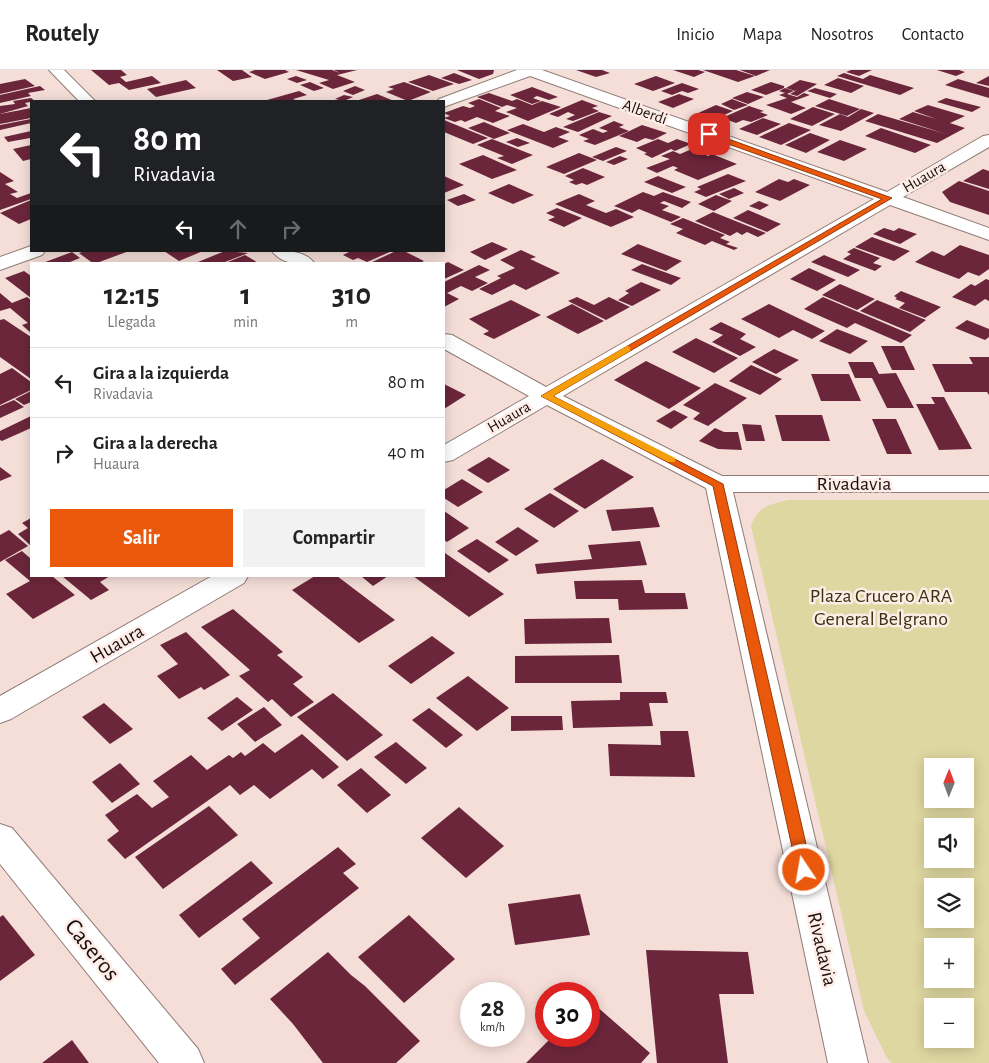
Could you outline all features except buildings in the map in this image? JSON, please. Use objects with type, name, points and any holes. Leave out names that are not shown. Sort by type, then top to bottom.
[{"type":"street","points":[[56,70],[86,100]]},
{"type":"street","points":[[445,102],[529,70]]},
{"type":"street","name":"Alberdi","points":[[529,70],[989,234]]},
{"type":"street","name":"Huaura","points":[[445,454],[989,140]]},
{"type":"street","points":[[0,264],[31,252]]},
{"type":"street","points":[[284,252],[301,262]]},
{"type":"street","name":"Rivadavia","points":[[445,341],[546,396],[718,484],[989,484]]},
{"type":"street","name":"Rivadavia","points":[[718,484],[848,1063]]},
{"type":"street","name":"Huaura","points":[[0,711],[232,577]]},
{"type":"street","name":"Caseros","points":[[0,838],[184,1063]]},
{"type":"green space","name":"Plaza Crucero ARA General Belgrano","points":[[788,500],[989,500],[989,1063],[892,1063],[887,1058],[864,1011],[751,526],[757,514],[770,505]]},
{"type":"slow traffic","points":[[627,349],[546,396],[672,460]]},
{"type":"route","points":[[709,134],[888,198],[546,396],[718,484],[804,870]]}]
